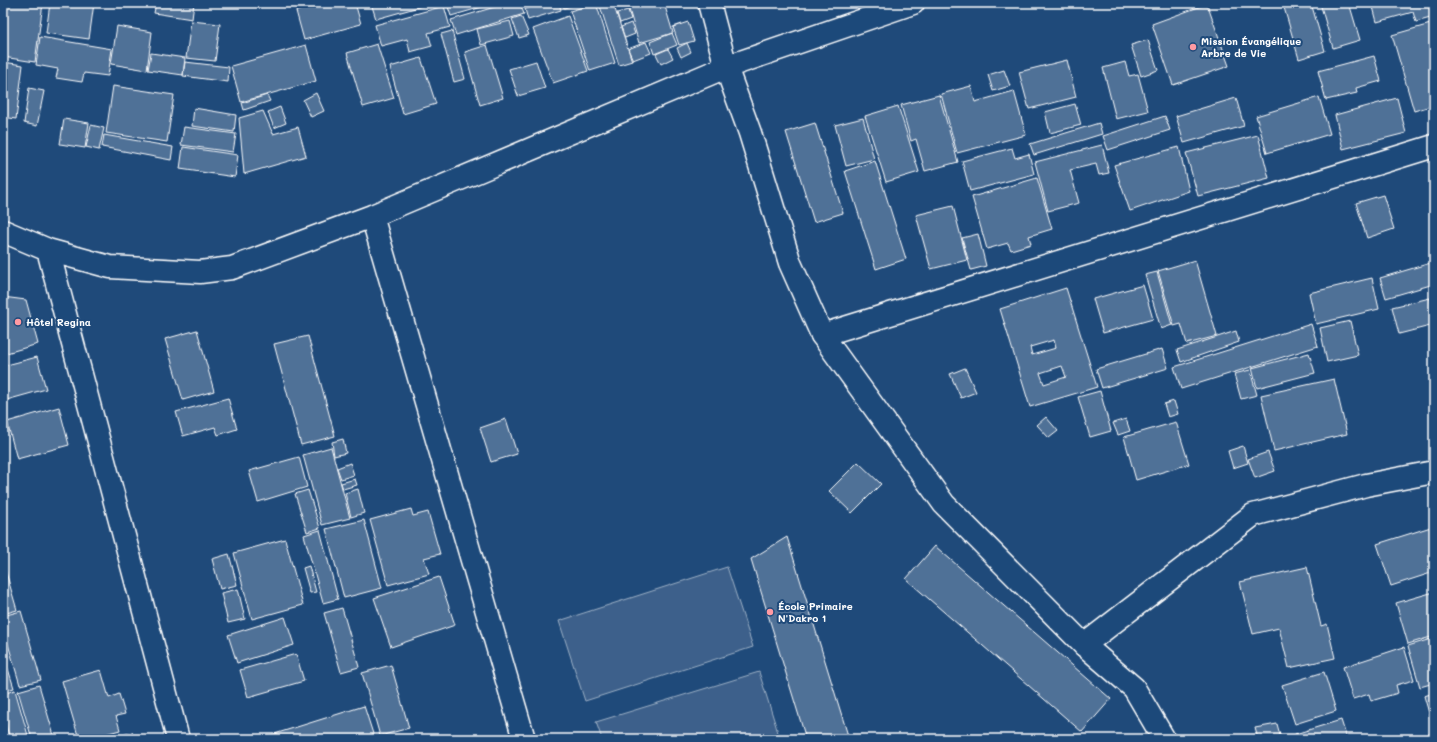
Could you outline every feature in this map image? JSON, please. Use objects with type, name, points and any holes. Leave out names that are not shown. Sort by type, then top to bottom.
[{"type":"street","points":[[709,3],[726,67],[750,132],[790,262],[822,335],[944,504],[1084,645],[1134,688],[1164,739]]},
{"type":"street","points":[[3,231],[48,250],[110,267],[200,272],[232,268],[372,216],[726,67],[913,3]]},
{"type":"street","points":[[822,335],[1434,146]]},
{"type":"street","points":[[372,216],[524,739]]},
{"type":"street","points":[[48,250],[178,739]]},
{"type":"street","points":[[1084,645],[1253,515],[1366,484],[1434,472]]},
{"type":"shaded area","points":[[727,567],[753,647],[585,701],[559,621]]},
{"type":"shaded area","points":[[759,672],[780,739],[602,739],[596,722]]},
{"type":"building","points":[[3,3],[43,3],[35,62],[3,57]]},
{"type":"building","points":[[50,3],[94,3],[89,39],[46,33]]},
{"type":"building","points":[[156,3],[194,3],[192,19],[154,13]]},
{"type":"building","points":[[323,3],[355,3],[361,24],[304,40],[296,11]]},
{"type":"building","points":[[371,3],[433,3],[376,19]]},
{"type":"building","points":[[496,3],[451,16],[447,4]]},
{"type":"building","points":[[508,3],[520,3],[524,14],[456,35],[451,20]]},
{"type":"building","points":[[545,3],[559,3],[561,10],[528,20],[525,9]]},
{"type":"building","points":[[562,3],[581,3],[564,8]]},
{"type":"building","points":[[596,3],[615,63],[590,71],[570,11]]},
{"type":"building","points":[[599,3],[613,3],[632,61],[619,65]]},
{"type":"building","points":[[627,3],[664,3],[673,33],[639,43]]},
{"type":"building","points":[[1311,3],[1325,51],[1299,59],[1283,4]]},
{"type":"building","points":[[1320,3],[1349,3],[1360,40],[1333,48]]},
{"type":"building","points":[[1372,3],[1434,3],[1434,17],[1416,22],[1413,12],[1377,22]]},
{"type":"building","points":[[1207,4],[1229,66],[1173,85],[1152,24]]},
{"type":"building","points":[[444,6],[450,27],[428,33],[432,46],[410,52],[407,39],[381,46],[375,25]]},
{"type":"building","points":[[628,10],[631,19],[620,23],[617,13]]},
{"type":"building","points":[[521,16],[529,35],[519,38],[512,19]]},
{"type":"building","points":[[568,16],[588,71],[553,83],[533,29]]},
{"type":"building","points":[[191,21],[220,24],[215,61],[186,58]]},
{"type":"building","points":[[510,21],[514,36],[481,45],[477,29]]},
{"type":"building","points":[[688,22],[694,41],[679,45],[673,27]]},
{"type":"building","points":[[631,23],[635,34],[625,38],[621,27]]},
{"type":"building","points":[[1434,23],[1434,105],[1414,111],[1392,35]]},
{"type":"building","points":[[117,26],[152,32],[147,70],[111,64]]},
{"type":"building","points":[[452,31],[465,79],[454,82],[441,34]]},
{"type":"building","points":[[672,33],[677,45],[654,54],[650,42]]},
{"type":"building","points":[[40,37],[112,49],[108,76],[84,73],[82,82],[56,78],[58,69],[36,65]]},
{"type":"building","points":[[1148,40],[1158,70],[1141,76],[1131,45]]},
{"type":"building","points":[[646,42],[651,53],[633,60],[628,49]]},
{"type":"building","points":[[687,43],[691,52],[681,57],[677,48]]},
{"type":"building","points":[[377,44],[394,98],[363,107],[347,53]]},
{"type":"building","points":[[306,45],[316,81],[241,102],[231,66]]},
{"type":"building","points":[[487,45],[503,98],[480,105],[465,52]]},
{"type":"building","points":[[668,49],[673,58],[661,64],[656,54]]},
{"type":"building","points":[[151,53],[185,58],[183,75],[148,70]]},
{"type":"building","points":[[1374,56],[1381,81],[1356,88],[1357,93],[1326,100],[1318,71]]},
{"type":"building","points":[[421,58],[436,104],[403,114],[390,67]]},
{"type":"building","points":[[1067,60],[1076,97],[1029,109],[1019,72]]},
{"type":"building","points":[[536,61],[545,88],[518,96],[509,69]]},
{"type":"building","points":[[3,62],[23,65],[16,119],[3,117]]},
{"type":"building","points":[[185,62],[229,67],[228,82],[183,76]]},
{"type":"building","points":[[1125,62],[1129,76],[1138,74],[1148,111],[1116,119],[1103,68]]},
{"type":"building","points":[[1004,70],[1010,86],[993,91],[988,75]]},
{"type":"building","points":[[113,86],[174,95],[167,142],[106,133]]},
{"type":"building","points":[[971,86],[975,102],[1014,91],[1026,135],[957,153],[941,94]]},
{"type":"building","points":[[29,88],[44,91],[37,126],[24,123]]},
{"type":"building","points":[[316,93],[324,111],[311,117],[303,100]]},
{"type":"building","points":[[267,95],[270,101],[244,110],[242,103]]},
{"type":"building","points":[[939,95],[958,162],[925,171],[916,139],[911,141],[901,105]]},
{"type":"building","points":[[1319,97],[1330,134],[1267,153],[1256,116]]},
{"type":"building","points":[[1236,98],[1244,126],[1184,143],[1176,116]]},
{"type":"building","points":[[1397,98],[1406,133],[1343,149],[1335,115]]},
{"type":"building","points":[[1075,104],[1081,125],[1050,133],[1045,112]]},
{"type":"building","points":[[898,106],[919,172],[886,182],[865,116]]},
{"type":"building","points":[[280,107],[286,123],[274,128],[268,112]]},
{"type":"building","points":[[194,108],[236,115],[234,132],[192,126]]},
{"type":"building","points":[[263,111],[273,134],[298,127],[306,156],[244,174],[239,118]]},
{"type":"building","points":[[1165,116],[1170,130],[1108,150],[1103,136]]},
{"type":"building","points":[[863,118],[874,159],[846,166],[835,125]]},
{"type":"building","points":[[64,119],[89,123],[85,148],[60,144]]},
{"type":"building","points":[[815,123],[843,213],[814,222],[786,132]]},
{"type":"building","points":[[1099,123],[1102,134],[1034,155],[1030,144]]},
{"type":"building","points":[[91,125],[104,128],[99,150],[86,147]]},
{"type":"building","points":[[184,127],[236,134],[233,152],[181,145]]},
{"type":"building","points":[[104,135],[173,147],[171,160],[102,147]]},
{"type":"building","points":[[1258,135],[1269,178],[1198,196],[1186,153]]},
{"type":"building","points":[[1102,145],[1109,173],[1099,175],[1096,164],[1070,170],[1079,203],[1048,211],[1035,162]]},
{"type":"building","points":[[183,147],[238,155],[235,177],[180,169]]},
{"type":"building","points":[[1179,147],[1189,191],[1130,211],[1114,165]]},
{"type":"building","points":[[1012,148],[1015,158],[1029,154],[1034,174],[970,191],[962,161]]},
{"type":"building","points":[[875,161],[906,259],[876,269],[845,171]]},
{"type":"building","points":[[1037,178],[1052,229],[1029,236],[1031,244],[1011,250],[1008,243],[987,249],[972,197]]},
{"type":"building","points":[[1383,195],[1394,229],[1367,238],[1356,203]]},
{"type":"building","points":[[953,206],[967,260],[931,269],[916,215]]},
{"type":"building","points":[[978,234],[986,266],[971,270],[962,238]]},
{"type":"building","points":[[1195,260],[1217,336],[1187,344],[1181,324],[1174,326],[1158,271]]},
{"type":"building","points":[[1434,262],[1434,284],[1386,298],[1380,278]]},
{"type":"building","points":[[1157,272],[1172,325],[1161,329],[1145,275]]},
{"type":"building","points":[[1372,278],[1379,309],[1316,324],[1309,293]]},
{"type":"building","points":[[1143,285],[1153,319],[1103,333],[1093,299]]},
{"type":"building","points":[[1066,288],[1097,387],[1030,407],[1000,309]],"holes":[[[1054,340],[1056,348],[1032,355],[1030,347]],[[1062,366],[1066,377],[1044,384],[1040,373]]]},
{"type":"building","name":"Hôtel Regina","points":[[3,297],[26,300],[38,344],[3,354]]},
{"type":"building","points":[[1430,298],[1434,314],[1434,325],[1399,334],[1392,307]]},
{"type":"building","points":[[1350,321],[1358,355],[1327,362],[1320,328]]},
{"type":"building","points":[[1311,324],[1318,346],[1181,389],[1174,367]]},
{"type":"building","points":[[197,330],[214,391],[183,400],[165,339]]},
{"type":"building","points":[[1236,331],[1239,342],[1181,362],[1177,350]]},
{"type":"building","points":[[308,336],[335,436],[301,445],[274,344]]},
{"type":"building","points":[[1162,349],[1168,368],[1102,388],[1096,369]]},
{"type":"building","points":[[1309,353],[1315,373],[1257,388],[1252,368]]},
{"type":"building","points":[[37,357],[46,389],[3,401],[3,366]]},
{"type":"building","points":[[965,368],[976,392],[961,398],[950,374]]},
{"type":"building","points":[[1250,370],[1257,395],[1241,399],[1234,374]]},
{"type":"building","points":[[1334,379],[1347,434],[1274,451],[1261,395]]},
{"type":"building","points":[[1100,391],[1111,431],[1090,437],[1078,397]]},
{"type":"building","points":[[228,398],[237,429],[218,435],[215,427],[183,436],[176,412]]},
{"type":"building","points":[[1174,401],[1178,414],[1168,417],[1164,404]]},
{"type":"building","points":[[59,407],[69,445],[17,459],[7,422]]},
{"type":"building","points":[[1046,417],[1058,431],[1049,438],[1037,425]]},
{"type":"building","points":[[506,419],[517,454],[491,462],[480,428]]},
{"type":"building","points":[[1126,419],[1130,431],[1118,435],[1113,423]]},
{"type":"building","points":[[1176,422],[1189,464],[1136,480],[1124,437]]},
{"type":"building","points":[[343,439],[346,453],[334,456],[332,442]]},
{"type":"building","points":[[1243,446],[1248,463],[1233,468],[1228,451]]},
{"type":"building","points":[[331,447],[350,518],[322,525],[303,455]]},
{"type":"building","points":[[1268,452],[1275,471],[1255,478],[1248,459]]},
{"type":"building","points":[[299,457],[307,487],[258,502],[249,471]]},
{"type":"building","points":[[858,462],[881,484],[852,513],[829,491]]},
{"type":"building","points":[[350,463],[354,475],[341,479],[337,468]]},
{"type":"building","points":[[355,479],[357,485],[343,489],[341,483]]},
{"type":"building","points":[[358,489],[364,513],[351,517],[345,493]]},
{"type":"building","points":[[308,490],[320,528],[307,532],[295,494]]},
{"type":"building","points":[[411,509],[413,516],[428,512],[440,554],[424,558],[429,574],[388,585],[370,520]]},
{"type":"building","points":[[364,520],[382,588],[344,598],[326,529]]},
{"type":"building","points":[[1434,526],[1434,572],[1391,586],[1377,544]]},
{"type":"building","points":[[320,530],[338,599],[323,603],[304,535]]},
{"type":"building","points":[[787,537],[849,739],[806,739],[751,559]]},
{"type":"building","points":[[285,539],[303,605],[252,619],[234,553]]},
{"type":"building","points":[[935,546],[1111,699],[1082,732],[906,579]]},
{"type":"building","points":[[229,554],[237,585],[220,589],[212,559]]},
{"type":"building","points":[[3,562],[17,610],[3,614]]},
{"type":"building","points":[[309,566],[316,592],[310,593],[303,568]]},
{"type":"building","points":[[1307,567],[1321,626],[1327,624],[1335,658],[1289,668],[1279,628],[1253,634],[1240,582]]},
{"type":"building","points":[[439,577],[455,625],[391,647],[374,598]]},
{"type":"building","points":[[238,589],[245,619],[228,623],[221,593]]},
{"type":"building","points":[[1434,592],[1434,636],[1408,644],[1396,603]]},
{"type":"building","points":[[342,608],[359,667],[341,672],[324,613]]},
{"type":"building","points":[[21,611],[41,680],[20,685],[3,627],[3,616]]},
{"type":"building","points":[[285,617],[294,645],[237,663],[228,635]]},
{"type":"building","points":[[1434,638],[1434,683],[1420,687],[1408,646]]},
{"type":"building","points":[[1404,647],[1414,680],[1396,685],[1398,693],[1371,701],[1369,694],[1353,699],[1343,667]]},
{"type":"building","points":[[3,653],[14,688],[3,691]]},
{"type":"building","points":[[296,654],[304,681],[248,697],[240,670]]},
{"type":"building","points":[[391,665],[409,728],[380,736],[362,673]]},
{"type":"building","points":[[101,670],[109,698],[119,694],[125,714],[116,716],[120,730],[87,739],[79,739],[62,681]]},
{"type":"building","points":[[1324,672],[1336,711],[1295,724],[1282,685]]},
{"type":"building","points":[[39,685],[55,739],[32,739],[18,691]]},
{"type":"building","points":[[15,690],[29,739],[10,739],[3,715],[3,694]]},
{"type":"building","points":[[1434,693],[1434,730],[1424,696]]},
{"type":"building","points":[[364,706],[374,737],[368,739],[265,739],[265,737]]},
{"type":"building","points":[[1341,720],[1347,739],[1296,739],[1295,734]]},
{"type":"building","points":[[1277,724],[1281,739],[1258,739],[1255,728]]},
{"type":"building","points":[[132,732],[134,739],[110,739]]},
{"type":"place","name":"Mission Évangélique Arbre de Vie","points":[[1193,47]]},
{"type":"place","name":"Hôtel Regina","points":[[18,322]]},
{"type":"place","name":"École Primaire N'Dakro 1","points":[[770,612]]}]
